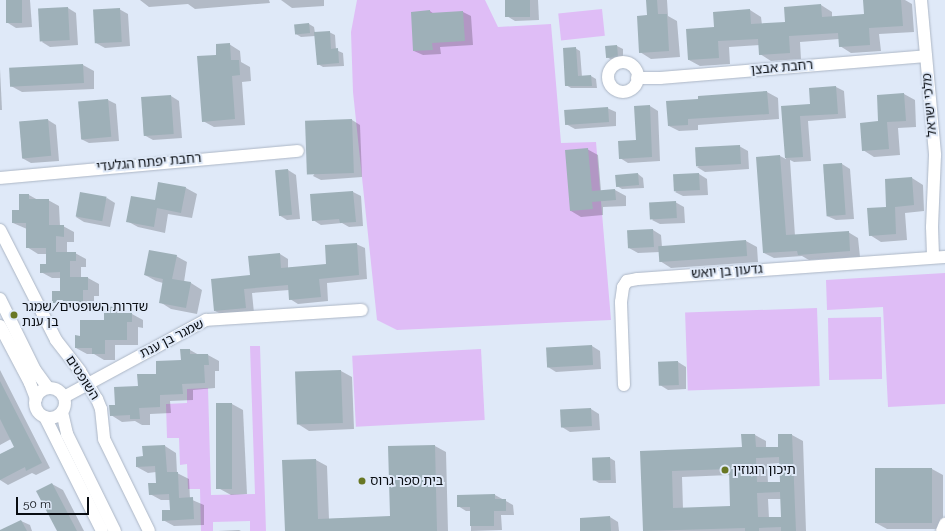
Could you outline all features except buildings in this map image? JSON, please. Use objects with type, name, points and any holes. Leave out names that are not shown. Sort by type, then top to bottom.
[{"type":"street","name":"מלכי ישראל","points":[[921,0],[934,155],[933,257]]},
{"type":"street","name":"רחבת אבצן","points":[[637,78],[660,78],[926,56]]},
{"type":"street","name":"רחבת יפתח הגלעדי","points":[[0,178],[193,159],[298,151]]},
{"type":"street","name":"השופטים","points":[[0,230],[56,340],[88,383],[101,409],[104,439],[149,531]]},
{"type":"street","points":[[933,257],[945,256]]},
{"type":"street","name":"גדעון בן יואש","points":[[624,385],[621,302],[623,287],[627,281],[637,279],[933,257]]},
{"type":"street","points":[[0,300],[35,370],[48,388]]},
{"type":"street","name":"שמגר בן ענת","points":[[64,397],[206,320],[362,310]]},
{"type":"street","points":[[0,326],[30,383],[36,399],[36,408],[45,417],[102,531]]},
{"type":"street","points":[[36,399],[42,391],[48,388],[56,389],[64,397],[65,402],[62,412],[67,434],[115,531]]},
{"type":"street","points":[[45,417],[55,417],[62,412]]},
{"type":"street","points":[[942,531],[945,524]]},
{"type":"shaded area","points":[[357,0],[485,0],[498,27],[551,24],[561,143],[596,142],[611,320],[397,330],[377,320],[353,92],[351,32]]},
{"type":"shaded area","points":[[602,9],[605,36],[561,40],[558,14]]},
{"type":"shaded area","points":[[945,273],[945,404],[888,407],[883,307],[827,310],[826,280]]},
{"type":"shaded area","points":[[817,308],[820,386],[688,391],[685,313]]},
{"type":"shaded area","points":[[881,317],[882,379],[829,380],[828,318]]},
{"type":"shaded area","points":[[250,346],[260,346],[266,531],[250,531],[250,521],[213,522],[213,531],[201,531],[200,489],[188,489],[187,464],[180,465],[179,438],[167,438],[166,404],[187,403],[187,389],[208,388],[211,495],[255,494]]},
{"type":"shaded area","points":[[481,349],[485,420],[356,427],[352,356]]},
{"type":"place","name":"שדרות השופטים/שמגר בן ענת","points":[[14,315]]},
{"type":"place","name":"תיכון רוגוזין","points":[[725,470]]},
{"type":"place","name":"בית ספר גרוס","points":[[362,481]]}]
